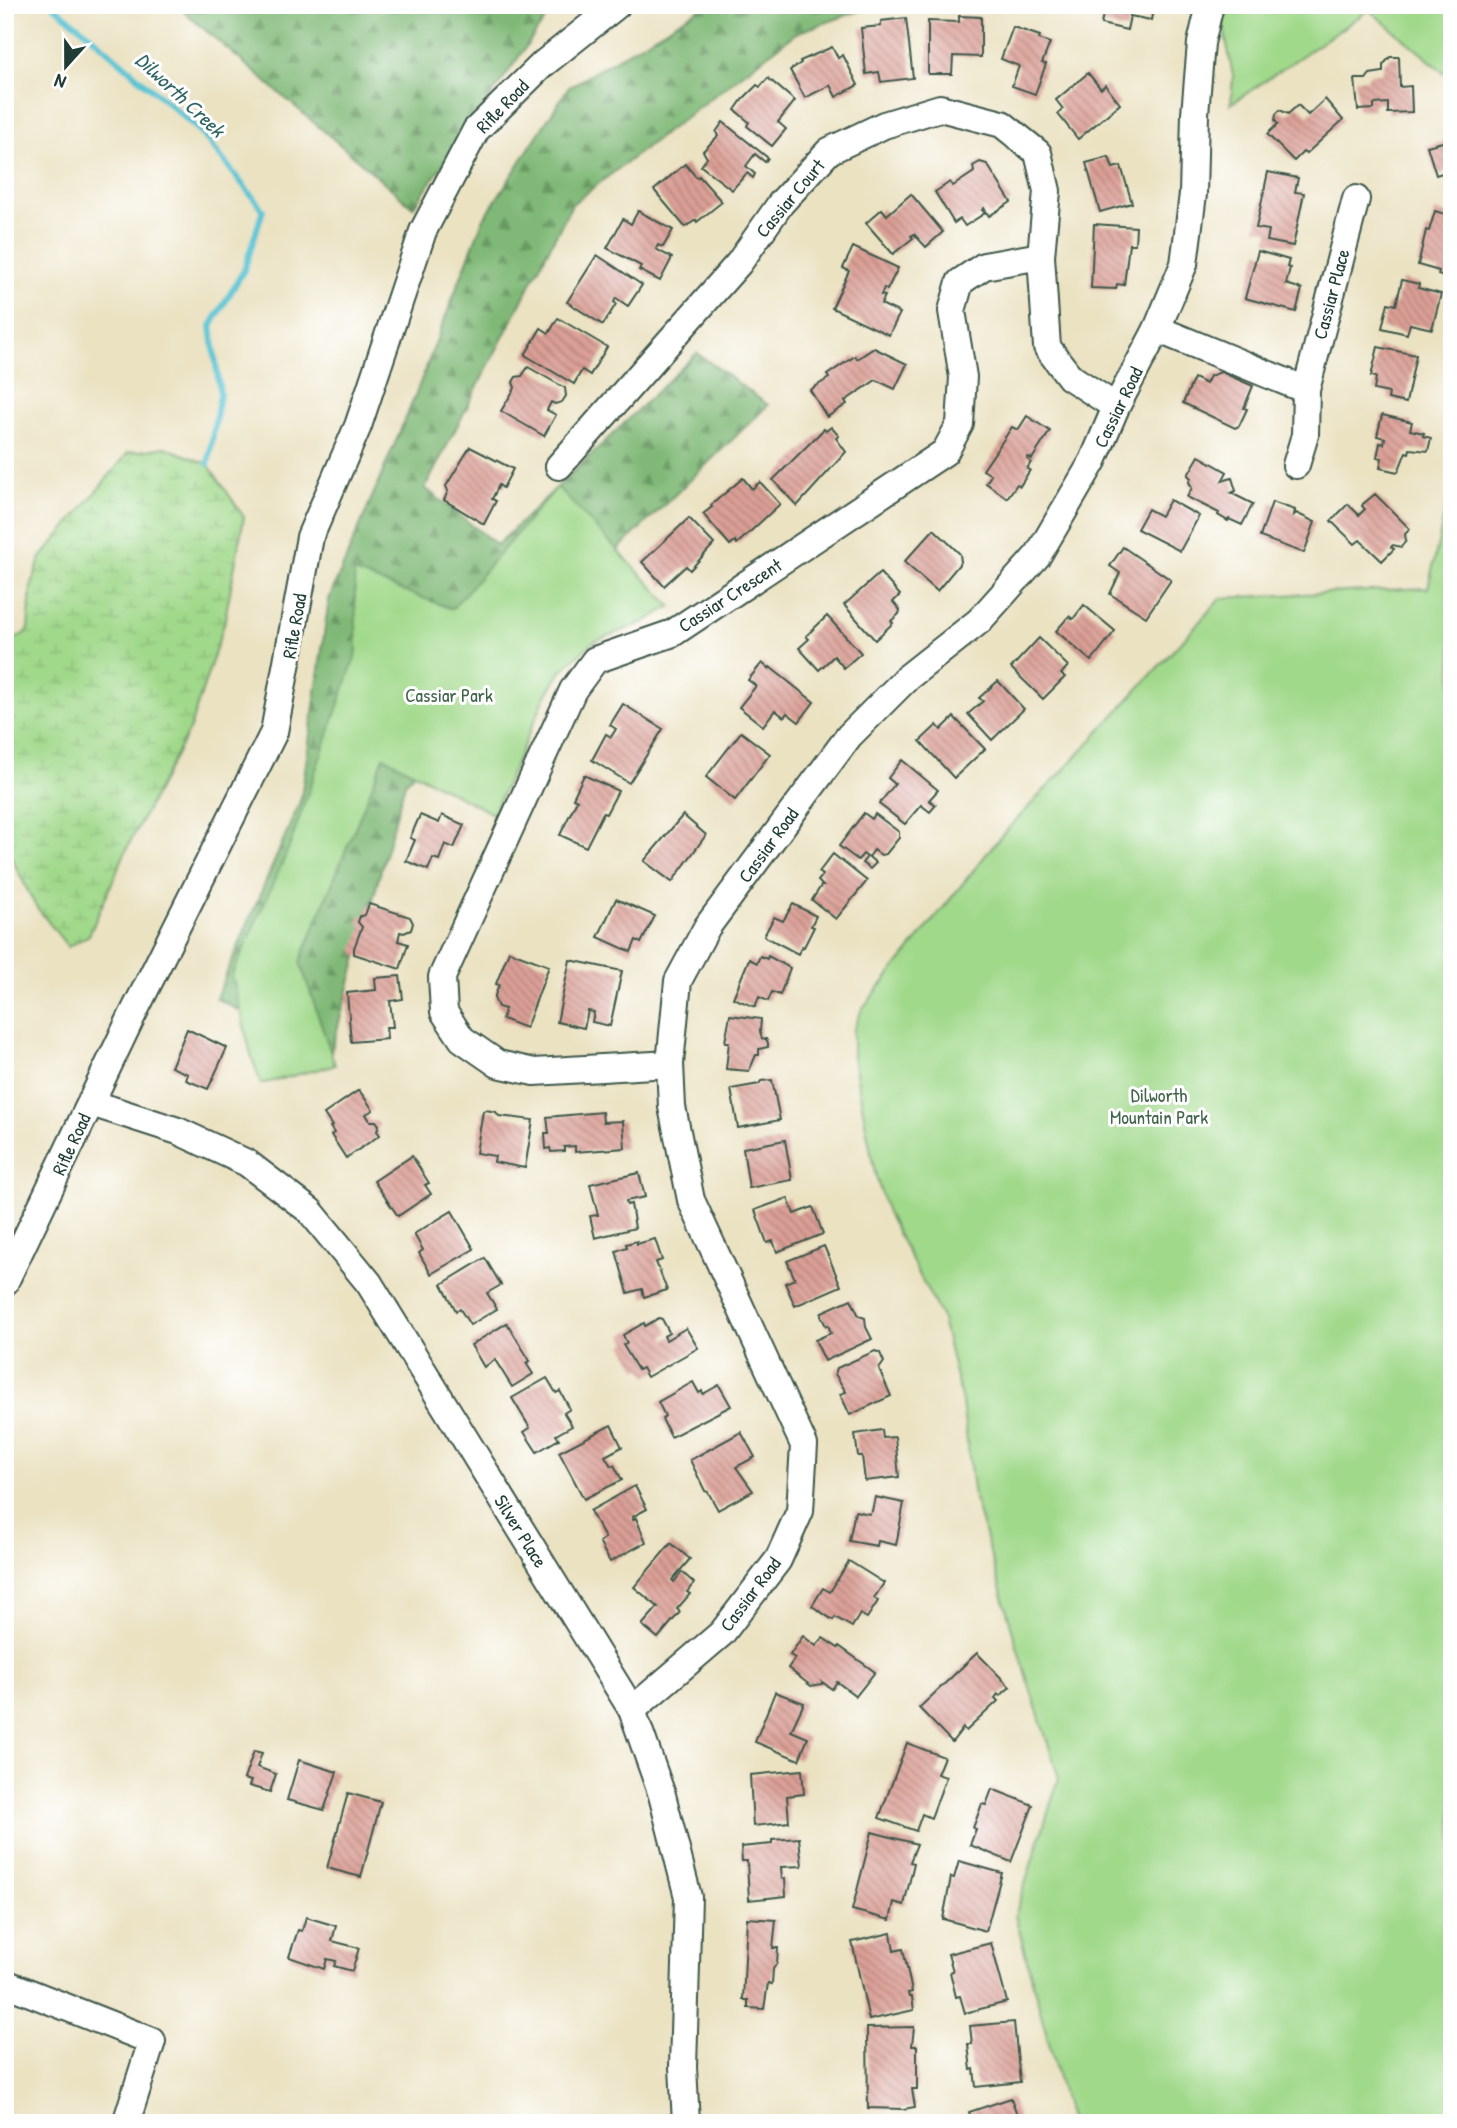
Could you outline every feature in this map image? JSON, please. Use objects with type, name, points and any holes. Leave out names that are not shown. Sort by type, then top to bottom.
[{"type":"street","name":"Rifle Road","points":[[5,1282],[274,732],[310,537],[358,426],[423,231],[476,130],[543,64],[617,5]]},
{"type":"street","name":"Cassiar Road","points":[[632,1710],[722,1633],[778,1560],[800,1511],[804,1445],[691,1200],[672,1107],[670,1064],[678,981],[707,927],[849,736],[908,677],[979,621],[1038,555],[1093,461],[1116,407],[1157,329],[1184,264],[1193,194],[1195,114],[1201,43],[1210,5]]},
{"type":"street","name":"Cassiar Court","points":[[559,466],[740,263],[781,203],[830,151],[884,125],[940,108],[1002,124],[1038,153],[1048,191],[1041,256]]},
{"type":"street","name":"Cassiar Place","points":[[1296,466],[1304,435],[1306,390],[1356,199]]},
{"type":"street","points":[[1041,256],[1047,347],[1070,377],[1116,407]]},
{"type":"street","name":"Cassiar Crescent","points":[[670,1064],[534,1072],[498,1063],[462,1039],[444,1012],[442,977],[573,690],[595,660],[673,633],[945,452],[960,424],[963,377],[952,311],[960,282],[984,266],[1041,256]]},
{"type":"street","points":[[1157,329],[1306,390]]},
{"type":"street","name":"Silver Place","points":[[91,1103],[178,1131],[247,1163],[310,1211],[369,1283],[632,1710],[662,1795],[688,1897],[683,2067],[686,2123]]},
{"type":"street","points":[[5,1983],[152,2041],[126,2123]]},
{"type":"green space","points":[[176,5],[558,5],[413,207]]},
{"type":"green space","points":[[706,5],[876,5],[796,33],[572,204],[425,488],[497,545],[697,353],[768,405],[520,644],[405,783],[329,1059],[216,998],[301,799],[329,599],[415,396],[483,220],[568,88]]},
{"type":"green space","points":[[1227,5],[1452,5],[1452,79],[1369,10],[1231,104],[1233,76],[1223,23]]},
{"type":"green space","points":[[165,447],[208,464],[244,517],[224,624],[190,728],[128,846],[89,935],[68,947],[35,905],[12,859],[5,853],[5,645],[28,631],[31,587],[40,559],[128,453]]},
{"type":"green space","name":"Dilworth Mountain Park","points":[[1452,481],[1452,2123],[1070,2123],[1015,1915],[1059,1778],[1021,1660],[974,1497],[962,1402],[941,1316],[887,1213],[874,1169],[853,1057],[853,1032],[862,1009],[1001,836],[1221,598],[1428,588]]},
{"type":"green space","name":"Cassiar Park","points":[[557,487],[671,606],[644,622],[593,642],[562,670],[546,695],[493,814],[384,757],[300,962],[335,1065],[261,1084],[251,1055],[232,975],[289,848],[357,651],[354,572],[452,609]]},
{"type":"building","points":[[1105,5],[1157,5],[1151,20],[1130,16],[1127,30],[1101,24]]},
{"type":"building","points":[[959,16],[981,17],[981,57],[953,56],[952,74],[928,74],[928,21],[959,22]]},
{"type":"building","points":[[906,18],[913,78],[881,82],[879,72],[866,74],[861,28],[881,26],[881,21]]},
{"type":"building","points":[[1013,27],[1040,36],[1039,39],[1050,43],[1035,94],[1012,86],[1019,66],[1001,59]]},
{"type":"building","points":[[832,47],[838,58],[843,55],[858,85],[836,97],[830,85],[805,98],[790,70],[801,63],[800,61]]},
{"type":"building","points":[[1390,57],[1399,57],[1400,87],[1411,86],[1412,112],[1388,113],[1388,103],[1374,104],[1374,109],[1358,110],[1355,79],[1366,79],[1370,74],[1383,72],[1383,65]]},
{"type":"building","points":[[1088,73],[1101,89],[1105,85],[1120,104],[1078,139],[1058,114],[1063,109],[1056,100]]},
{"type":"building","points":[[768,78],[795,101],[778,122],[786,129],[772,146],[747,126],[749,122],[735,110],[757,85],[760,87]]},
{"type":"building","points":[[1325,99],[1343,120],[1306,154],[1303,152],[1294,161],[1267,134],[1278,124],[1275,121],[1276,114],[1280,110],[1288,114],[1298,105],[1308,115]]},
{"type":"building","points":[[723,122],[768,158],[765,162],[755,154],[746,166],[755,174],[753,178],[747,173],[732,190],[701,166],[707,158],[703,151],[718,136],[716,132]]},
{"type":"building","points":[[1450,140],[1452,170],[1436,175],[1427,146]]},
{"type":"building","points":[[1109,157],[1113,168],[1121,166],[1132,203],[1100,212],[1086,163]]},
{"type":"building","points":[[980,162],[987,164],[1011,202],[989,216],[984,208],[982,210],[985,213],[965,226],[960,219],[954,223],[935,192],[950,182],[953,186],[974,172],[973,166]]},
{"type":"building","points":[[685,164],[722,202],[697,222],[696,220],[685,227],[654,190]]},
{"type":"building","points":[[1268,172],[1298,178],[1295,192],[1304,193],[1293,246],[1267,241],[1269,230],[1256,228]]},
{"type":"building","points":[[911,194],[943,232],[926,247],[914,234],[911,236],[913,238],[893,254],[866,223],[882,209],[887,215]]},
{"type":"building","points":[[638,211],[673,230],[663,247],[658,245],[656,249],[672,258],[660,281],[639,270],[641,266],[607,248],[623,219],[631,224]]},
{"type":"building","points":[[1435,211],[1452,216],[1452,279],[1438,275],[1439,271],[1418,265],[1426,230],[1429,231]]},
{"type":"building","points":[[1094,224],[1136,227],[1135,244],[1129,244],[1124,285],[1117,284],[1116,289],[1091,288]]},
{"type":"building","points":[[853,247],[898,268],[887,290],[884,288],[881,295],[885,296],[881,304],[900,313],[889,335],[832,308],[849,271],[843,268]]},
{"type":"building","points":[[1258,251],[1289,260],[1286,284],[1302,289],[1296,312],[1245,298]]},
{"type":"building","points":[[597,255],[642,285],[628,306],[616,298],[616,304],[603,325],[567,302]]},
{"type":"building","points":[[1402,280],[1419,284],[1418,288],[1441,294],[1432,329],[1410,324],[1407,334],[1382,328],[1388,303],[1396,305]]},
{"type":"building","points":[[558,318],[607,347],[590,375],[582,370],[574,384],[525,355],[541,328],[549,333]]},
{"type":"building","points":[[1378,347],[1416,355],[1406,403],[1388,399],[1389,393],[1374,390],[1376,377],[1371,376]]},
{"type":"building","points":[[874,348],[907,364],[895,389],[876,380],[827,417],[810,390],[855,356],[857,359]]},
{"type":"building","points":[[528,367],[565,388],[566,396],[562,402],[551,402],[547,410],[556,415],[544,436],[501,411],[515,388],[513,382],[516,377],[522,376]]},
{"type":"building","points":[[1221,372],[1253,386],[1244,408],[1247,409],[1239,426],[1235,428],[1183,403],[1194,378],[1206,384],[1210,376]]},
{"type":"building","points":[[1382,415],[1412,422],[1410,430],[1424,433],[1423,436],[1431,438],[1428,451],[1410,449],[1409,453],[1406,452],[1398,472],[1380,468],[1382,458],[1377,457],[1380,443],[1384,444],[1385,438],[1377,436]]},
{"type":"building","points":[[1027,416],[1050,431],[1032,459],[1028,457],[1031,462],[1027,469],[1030,470],[1020,486],[1017,484],[1007,498],[986,483],[991,475],[983,470],[1012,427],[1018,430]]},
{"type":"building","points":[[831,427],[839,436],[836,438],[846,452],[797,506],[773,480],[824,429],[826,431]]},
{"type":"building","points":[[470,447],[513,469],[503,488],[499,485],[492,499],[496,501],[484,524],[444,500],[448,491],[446,486]]},
{"type":"building","points":[[1199,456],[1227,472],[1222,481],[1232,478],[1236,491],[1231,493],[1253,504],[1242,525],[1229,519],[1228,521],[1218,515],[1219,513],[1187,497],[1192,488],[1188,475]]},
{"type":"building","points":[[743,478],[752,489],[760,482],[780,504],[737,544],[735,541],[730,545],[703,514]]},
{"type":"building","points":[[1375,494],[1410,529],[1405,534],[1406,541],[1401,547],[1393,545],[1391,547],[1394,549],[1382,561],[1360,540],[1355,544],[1331,521],[1348,504],[1359,515],[1365,509],[1363,504]]},
{"type":"building","points":[[1170,500],[1199,516],[1180,551],[1137,529],[1148,509],[1161,516]]},
{"type":"building","points":[[1272,502],[1295,510],[1294,515],[1296,513],[1315,522],[1304,553],[1260,537]]},
{"type":"building","points":[[689,518],[714,544],[690,570],[686,566],[664,586],[642,562]]},
{"type":"building","points":[[934,529],[960,554],[961,562],[937,591],[904,562]]},
{"type":"building","points":[[1123,547],[1171,580],[1146,617],[1110,594],[1120,573],[1110,566]]},
{"type":"building","points":[[880,573],[900,595],[893,602],[900,610],[891,621],[893,623],[875,640],[844,605]]},
{"type":"building","points":[[1084,605],[1115,631],[1091,661],[1056,631],[1069,616],[1073,619]]},
{"type":"building","points":[[827,616],[861,653],[844,668],[834,656],[819,670],[799,648],[809,639],[806,636]]},
{"type":"building","points":[[1039,638],[1068,666],[1061,674],[1065,677],[1043,699],[1011,668]]},
{"type":"building","points":[[762,663],[814,702],[799,722],[787,713],[784,717],[775,710],[763,726],[739,707],[756,686],[748,680]]},
{"type":"building","points":[[998,681],[1024,709],[992,740],[968,714],[983,701],[979,698]]},
{"type":"building","points":[[623,704],[663,729],[629,783],[592,760],[606,734],[611,737],[616,729],[610,725]]},
{"type":"building","points":[[954,717],[985,749],[954,778],[920,741],[937,725],[941,730]]},
{"type":"building","points":[[741,732],[770,754],[735,800],[706,777]]},
{"type":"building","points":[[902,760],[938,790],[929,800],[936,805],[930,812],[921,805],[905,824],[879,804],[895,784],[888,778]]},
{"type":"building","points":[[584,775],[618,791],[606,814],[603,813],[586,847],[560,835],[577,800],[573,798]]},
{"type":"building","points":[[864,813],[872,819],[875,814],[899,832],[899,838],[886,854],[881,855],[874,850],[869,857],[876,863],[870,869],[862,863],[867,857],[863,854],[858,860],[839,846]]},
{"type":"building","points":[[420,815],[439,823],[442,815],[464,825],[454,848],[445,844],[439,860],[433,858],[428,870],[406,861],[415,840],[410,838]]},
{"type":"building","points":[[683,815],[706,835],[672,882],[644,861]]},
{"type":"building","points":[[833,854],[867,881],[836,919],[812,900],[823,886],[818,881],[823,875],[819,872]]},
{"type":"building","points":[[616,899],[655,916],[641,943],[636,940],[631,952],[598,937]]},
{"type":"building","points":[[369,904],[410,917],[413,923],[411,930],[400,932],[398,941],[408,944],[400,969],[354,954],[362,927],[358,922],[360,916],[365,915]]},
{"type":"building","points":[[793,904],[816,916],[811,926],[814,927],[798,954],[764,936],[774,917],[783,921]]},
{"type":"building","points":[[509,951],[549,966],[526,1028],[502,1019],[505,1009],[498,1007],[494,998],[499,985],[496,984]]},
{"type":"building","points":[[760,956],[767,959],[768,956],[790,968],[780,995],[772,992],[768,1001],[759,997],[755,1007],[733,998],[749,959],[757,963]]},
{"type":"building","points":[[570,960],[622,971],[610,1026],[592,1022],[594,1012],[588,1011],[584,1028],[557,1022]]},
{"type":"building","points":[[400,976],[403,999],[390,1001],[393,1027],[386,1027],[387,1039],[351,1042],[347,993],[376,990],[375,978]]},
{"type":"building","points":[[730,1015],[761,1019],[760,1032],[768,1047],[759,1049],[759,1055],[756,1055],[749,1071],[726,1069],[729,1042],[725,1042]]},
{"type":"building","points":[[187,1029],[227,1048],[208,1089],[186,1080],[188,1074],[171,1067]]},
{"type":"building","points":[[772,1080],[780,1120],[738,1128],[731,1089]]},
{"type":"building","points":[[359,1090],[373,1110],[366,1114],[370,1121],[376,1121],[379,1125],[377,1131],[380,1135],[346,1158],[331,1135],[334,1133],[330,1127],[332,1126],[324,1114]]},
{"type":"building","points":[[483,1111],[496,1112],[499,1116],[533,1120],[525,1168],[494,1162],[495,1156],[476,1153]]},
{"type":"building","points":[[602,1112],[603,1122],[623,1121],[625,1148],[575,1152],[575,1146],[564,1147],[564,1151],[551,1152],[550,1148],[546,1149],[545,1133],[549,1133],[547,1117]]},
{"type":"building","points":[[785,1140],[792,1180],[749,1188],[743,1148]]},
{"type":"building","points":[[412,1156],[429,1183],[425,1185],[431,1194],[398,1216],[374,1181]]},
{"type":"building","points":[[639,1173],[645,1197],[626,1201],[627,1205],[631,1204],[635,1228],[595,1238],[590,1216],[598,1215],[590,1184]]},
{"type":"building","points":[[788,1198],[794,1214],[813,1207],[823,1234],[777,1252],[773,1241],[767,1243],[755,1210]]},
{"type":"building","points":[[452,1211],[474,1249],[431,1274],[419,1253],[423,1250],[414,1234]]},
{"type":"building","points":[[655,1239],[662,1260],[656,1262],[667,1290],[644,1297],[642,1289],[628,1293],[616,1251],[627,1247],[626,1244]]},
{"type":"building","points":[[824,1246],[841,1286],[795,1306],[785,1283],[795,1279],[787,1261]]},
{"type":"building","points":[[485,1258],[501,1285],[487,1293],[497,1309],[470,1325],[460,1309],[456,1311],[442,1284]]},
{"type":"building","points":[[851,1299],[859,1316],[865,1318],[872,1339],[825,1361],[815,1340],[831,1333],[821,1316],[822,1312]]},
{"type":"building","points":[[659,1318],[669,1333],[664,1336],[666,1340],[686,1328],[698,1348],[647,1377],[642,1368],[638,1370],[623,1345],[627,1343],[623,1335]]},
{"type":"building","points":[[507,1323],[530,1361],[526,1363],[533,1374],[512,1387],[495,1360],[484,1367],[471,1345]]},
{"type":"building","points":[[875,1351],[880,1353],[884,1362],[879,1369],[891,1396],[850,1415],[840,1394],[846,1392],[835,1374],[837,1368]]},
{"type":"building","points":[[547,1378],[556,1393],[560,1391],[570,1409],[564,1413],[572,1426],[556,1435],[559,1439],[537,1452],[524,1432],[530,1428],[512,1398]]},
{"type":"building","points":[[693,1382],[699,1393],[702,1391],[703,1394],[719,1385],[731,1406],[671,1437],[662,1419],[665,1416],[658,1402]]},
{"type":"building","points":[[611,1425],[622,1447],[605,1456],[611,1466],[614,1465],[622,1480],[584,1499],[559,1452]]},
{"type":"building","points":[[882,1430],[883,1438],[895,1437],[899,1477],[865,1481],[862,1456],[858,1456],[855,1434]]},
{"type":"building","points":[[741,1432],[755,1457],[736,1467],[753,1491],[718,1510],[690,1460]]},
{"type":"building","points":[[635,1486],[647,1509],[632,1517],[633,1520],[636,1518],[646,1542],[610,1562],[599,1542],[605,1538],[590,1511]]},
{"type":"building","points":[[875,1497],[904,1503],[896,1545],[878,1541],[877,1546],[849,1541],[855,1511],[869,1514]]},
{"type":"building","points":[[671,1543],[690,1559],[672,1580],[674,1582],[682,1572],[694,1583],[687,1592],[690,1594],[677,1609],[680,1612],[658,1638],[642,1625],[658,1607],[634,1587]]},
{"type":"building","points":[[849,1561],[884,1583],[874,1598],[878,1601],[867,1618],[860,1614],[852,1627],[835,1617],[833,1620],[812,1606],[823,1588],[830,1592]]},
{"type":"building","points":[[803,1636],[816,1646],[823,1638],[838,1648],[839,1646],[875,1672],[856,1696],[837,1682],[832,1689],[822,1682],[811,1686],[788,1668],[795,1658],[790,1655]]},
{"type":"building","points":[[977,1653],[1010,1687],[1000,1696],[998,1694],[995,1698],[998,1701],[966,1731],[963,1728],[952,1742],[919,1708]]},
{"type":"building","points":[[775,1692],[804,1703],[791,1731],[808,1738],[799,1760],[755,1742]]},
{"type":"building","points":[[907,1743],[944,1757],[937,1774],[946,1777],[931,1818],[922,1814],[916,1831],[879,1818]]},
{"type":"building","points":[[254,1751],[262,1753],[257,1767],[276,1774],[270,1792],[249,1786],[251,1781],[244,1779]]},
{"type":"building","points":[[299,1760],[337,1772],[324,1810],[287,1800]]},
{"type":"building","points":[[802,1770],[804,1794],[787,1796],[789,1822],[753,1826],[750,1775]]},
{"type":"building","points":[[992,1789],[1033,1805],[1011,1862],[970,1845],[982,1804],[986,1805]]},
{"type":"building","points":[[348,1793],[381,1802],[361,1877],[327,1868]]},
{"type":"building","points":[[872,1832],[917,1844],[910,1862],[914,1863],[904,1905],[894,1902],[890,1920],[852,1910]]},
{"type":"building","points":[[799,1838],[802,1866],[781,1867],[786,1896],[749,1900],[747,1861],[742,1861],[741,1847],[772,1844],[772,1840]]},
{"type":"building","points":[[959,1861],[1002,1873],[986,1931],[943,1919],[951,1877],[954,1878]]},
{"type":"building","points":[[306,1917],[336,1926],[332,1941],[359,1948],[352,1971],[334,1966],[336,1961],[327,1959],[324,1969],[289,1957],[298,1930],[302,1931]]},
{"type":"building","points":[[747,1918],[776,1920],[773,1948],[778,1948],[777,1963],[773,1969],[772,1984],[768,1983],[764,2009],[748,2008],[748,2000],[743,2000]]},
{"type":"building","points":[[891,1933],[894,1951],[903,1949],[912,1992],[908,1993],[909,1997],[912,1997],[914,2010],[869,2020],[852,1942]]},
{"type":"building","points":[[991,1943],[1007,2002],[965,2013],[960,1996],[956,1997],[948,1954]]},
{"type":"building","points":[[1014,2022],[1020,2082],[976,2087],[968,2044],[972,2044],[970,2026]]},
{"type":"building","points":[[914,2027],[912,2046],[917,2046],[917,2089],[912,2089],[915,2107],[868,2108],[867,2028]]},
{"type":"building","points":[[1011,2098],[1020,2123],[973,2123],[969,2112]]},
{"type":"waterway","name":"Dilworth Creek","points":[[52,5],[200,131],[263,210],[244,270],[211,326],[220,394],[208,464]]}]
